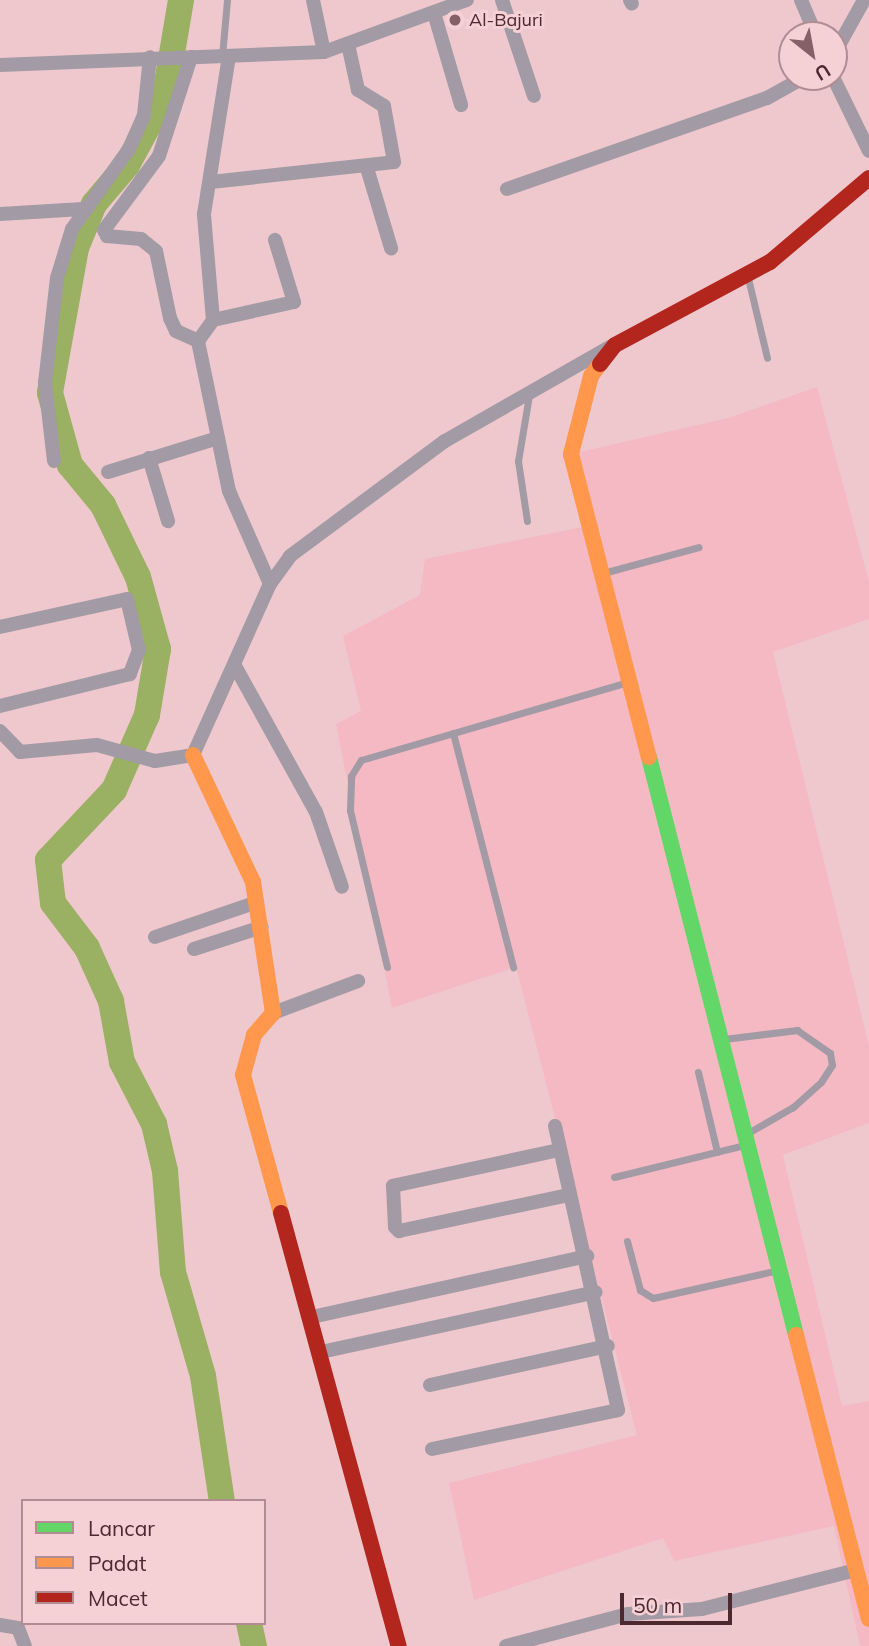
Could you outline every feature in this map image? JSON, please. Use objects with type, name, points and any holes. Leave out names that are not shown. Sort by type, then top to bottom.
[{"type":"main road","points":[[869,178],[817,227],[748,274],[615,345],[591,376],[571,454],[625,683],[778,1269],[862,1578],[869,1619]]},
{"type":"main road","points":[[193,755],[245,861],[257,902],[273,1013],[254,1035],[243,1075],[312,1317],[399,1646]]},
{"type":"street","points":[[313,0],[324,52]]},
{"type":"street","points":[[0,65],[324,52],[467,0]]},
{"type":"street","points":[[502,0],[534,96]]},
{"type":"street","points":[[801,0],[810,21]]},
{"type":"street","points":[[848,29],[864,0]]},
{"type":"street","points":[[434,13],[461,105]]},
{"type":"street","points":[[211,182],[390,165],[394,157],[383,106],[376,95],[358,90],[348,44]]},
{"type":"street","points":[[213,320],[204,272],[211,182],[226,56]]},
{"type":"street","points":[[54,461],[46,349],[57,278],[83,209],[129,149],[144,115],[155,57]]},
{"type":"street","points":[[189,57],[159,156],[104,230],[107,236],[141,239],[156,251],[170,318],[176,331],[198,341]]},
{"type":"street","points":[[507,189],[766,98],[779,91]]},
{"type":"street","points":[[840,91],[869,151]]},
{"type":"street","points":[[367,168],[391,248]]},
{"type":"street","points":[[0,214],[83,209]]},
{"type":"street","points":[[270,584],[230,494],[198,341],[213,320],[294,302],[275,240]]},
{"type":"street","points":[[0,731],[20,752],[97,745],[155,761],[193,755],[270,584],[322,528],[531,388],[615,345]]},
{"type":"street","points":[[108,472],[218,439]]},
{"type":"street","points":[[149,458],[168,521]]},
{"type":"street","points":[[0,627],[127,599],[139,650],[130,674],[0,706]]},
{"type":"street","points":[[235,666],[316,812],[342,887]]},
{"type":"street","points":[[155,937],[257,902]]},
{"type":"street","points":[[194,949],[262,927]]},
{"type":"street","points":[[273,1013],[358,981]]},
{"type":"street","points":[[432,1449],[618,1410],[608,1346],[587,1256],[569,1195],[555,1126]]},
{"type":"street","points":[[559,1150],[393,1186],[395,1227],[399,1231],[569,1195]]},
{"type":"street","points":[[312,1317],[587,1256]]},
{"type":"street","points":[[321,1352],[596,1292]]},
{"type":"street","points":[[430,1385],[608,1346]]},
{"type":"street","points":[[506,1646],[628,1614],[702,1609],[862,1578]]},
{"type":"street","points":[[0,1625],[18,1628],[25,1646]]},
{"type":"lane","points":[[226,56],[227,0]]},
{"type":"lane","points":[[748,274],[767,358]]},
{"type":"lane","points":[[527,521],[518,461],[531,388]]},
{"type":"lane","points":[[599,574],[699,547]]},
{"type":"lane","points":[[387,967],[350,810],[351,776],[361,760],[625,683]]},
{"type":"lane","points":[[453,733],[513,967]]},
{"type":"lane","points":[[614,1177],[717,1152],[744,1140],[793,1107],[821,1082],[832,1065],[830,1053],[797,1030],[720,1040]]},
{"type":"lane","points":[[698,1072],[717,1152]]},
{"type":"lane","points":[[627,1241],[640,1290],[653,1298],[778,1269]]},
{"type":"shaded area","points":[[817,387],[869,582],[869,619],[773,652],[869,1046],[869,1123],[783,1155],[842,1406],[869,1401],[869,1646],[860,1646],[834,1526],[674,1561],[663,1538],[474,1600],[449,1483],[637,1435],[516,967],[392,1008],[336,724],[361,711],[343,636],[420,595],[425,559],[587,526],[571,454],[728,418]]},
{"type":"waterway","points":[[181,0],[165,95],[127,165],[94,204],[76,248],[50,393],[70,465],[103,505],[138,577],[158,649],[147,715],[114,790],[48,860],[53,903],[87,948],[111,1001],[122,1062],[154,1124],[165,1171],[173,1272],[203,1376],[222,1499]]},
{"type":"waterway","points":[[249,1625],[254,1646]]},
{"type":"traffic: fast","points":[[649,757],[796,1335]]},
{"type":"traffic: slow","points":[[600,364],[591,376],[571,454],[649,757]]},
{"type":"traffic: slow","points":[[193,755],[253,882],[273,1013],[254,1035],[243,1075],[281,1213]]},
{"type":"traffic: slow","points":[[796,1335],[869,1619]]},
{"type":"traffic: jam","points":[[600,364],[615,345],[770,262],[869,178]]},
{"type":"traffic: jam","points":[[281,1213],[399,1646]]},
{"type":"place","name":"Al-Bajuri","points":[[455,20]]}]
